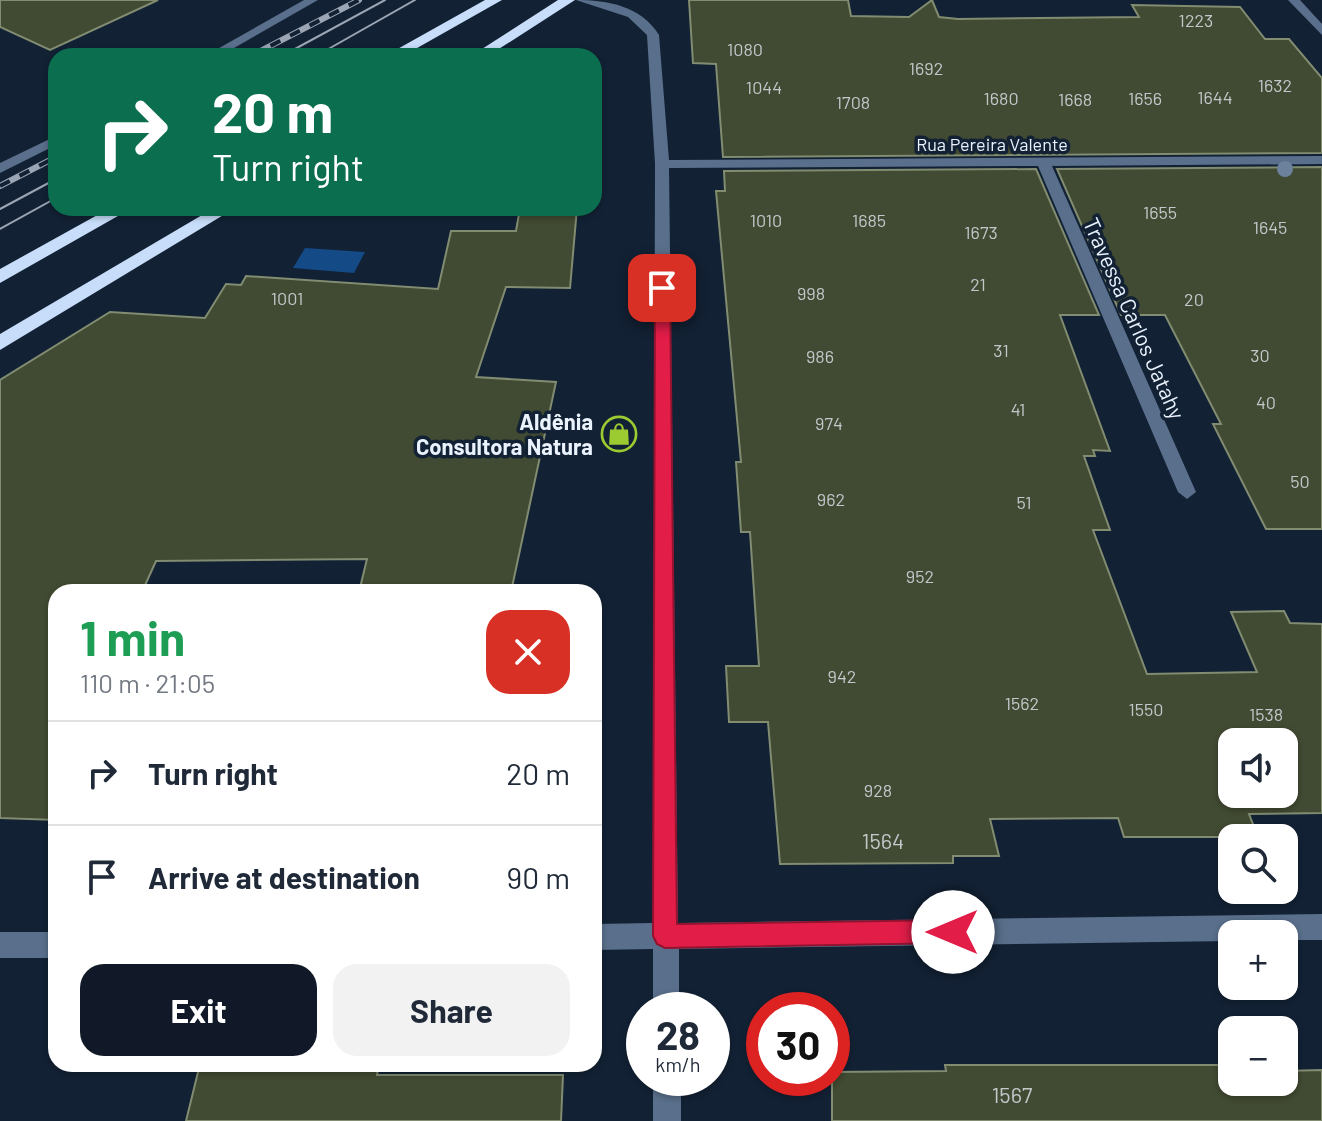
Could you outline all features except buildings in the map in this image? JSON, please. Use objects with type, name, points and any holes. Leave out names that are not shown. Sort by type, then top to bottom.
[{"type":"highway","points":[[404,48],[470,0]]},
{"type":"highway","points":[[407,48],[495,0]]},
{"type":"highway","points":[[491,48],[568,0]]},
{"type":"highway","points":[[0,277],[109,216]]},
{"type":"highway","points":[[0,343],[213,216]]},
{"type":"street","points":[[225,48],[312,0]]},
{"type":"street","points":[[582,0],[637,16],[650,27],[653,35],[662,164],[666,992]]},
{"type":"street","points":[[1294,0],[1322,31]]},
{"type":"street","points":[[0,169],[48,144]]},
{"type":"street","name":"Rua Pereira Valente","points":[[662,164],[1322,160]]},
{"type":"street","name":"Travessa Carlos Jatahy","points":[[1043,161],[1187,492]]},
{"type":"street","points":[[602,937],[1322,927]]},
{"type":"street","points":[[0,945],[48,945]]},
{"type":"street","points":[[667,1096],[667,1121]]},
{"type":"water","points":[[305,248],[365,252],[354,273],[293,268]]},
{"type":"tram line","points":[[297,48],[385,0]]},
{"type":"tram line","points":[[330,48],[415,0]]},
{"type":"tram line","points":[[0,209],[48,183]]},
{"type":"tram line","points":[[0,229],[48,202]]},
{"type":"railway","points":[[266,48],[359,0]]},
{"type":"railway","points":[[0,186],[48,161]]},
{"type":"place","name":"Aldênia Consultora Natura","points":[[619,434]]},
{"type":"route","points":[[662,288],[665,936],[953,932]]}]
